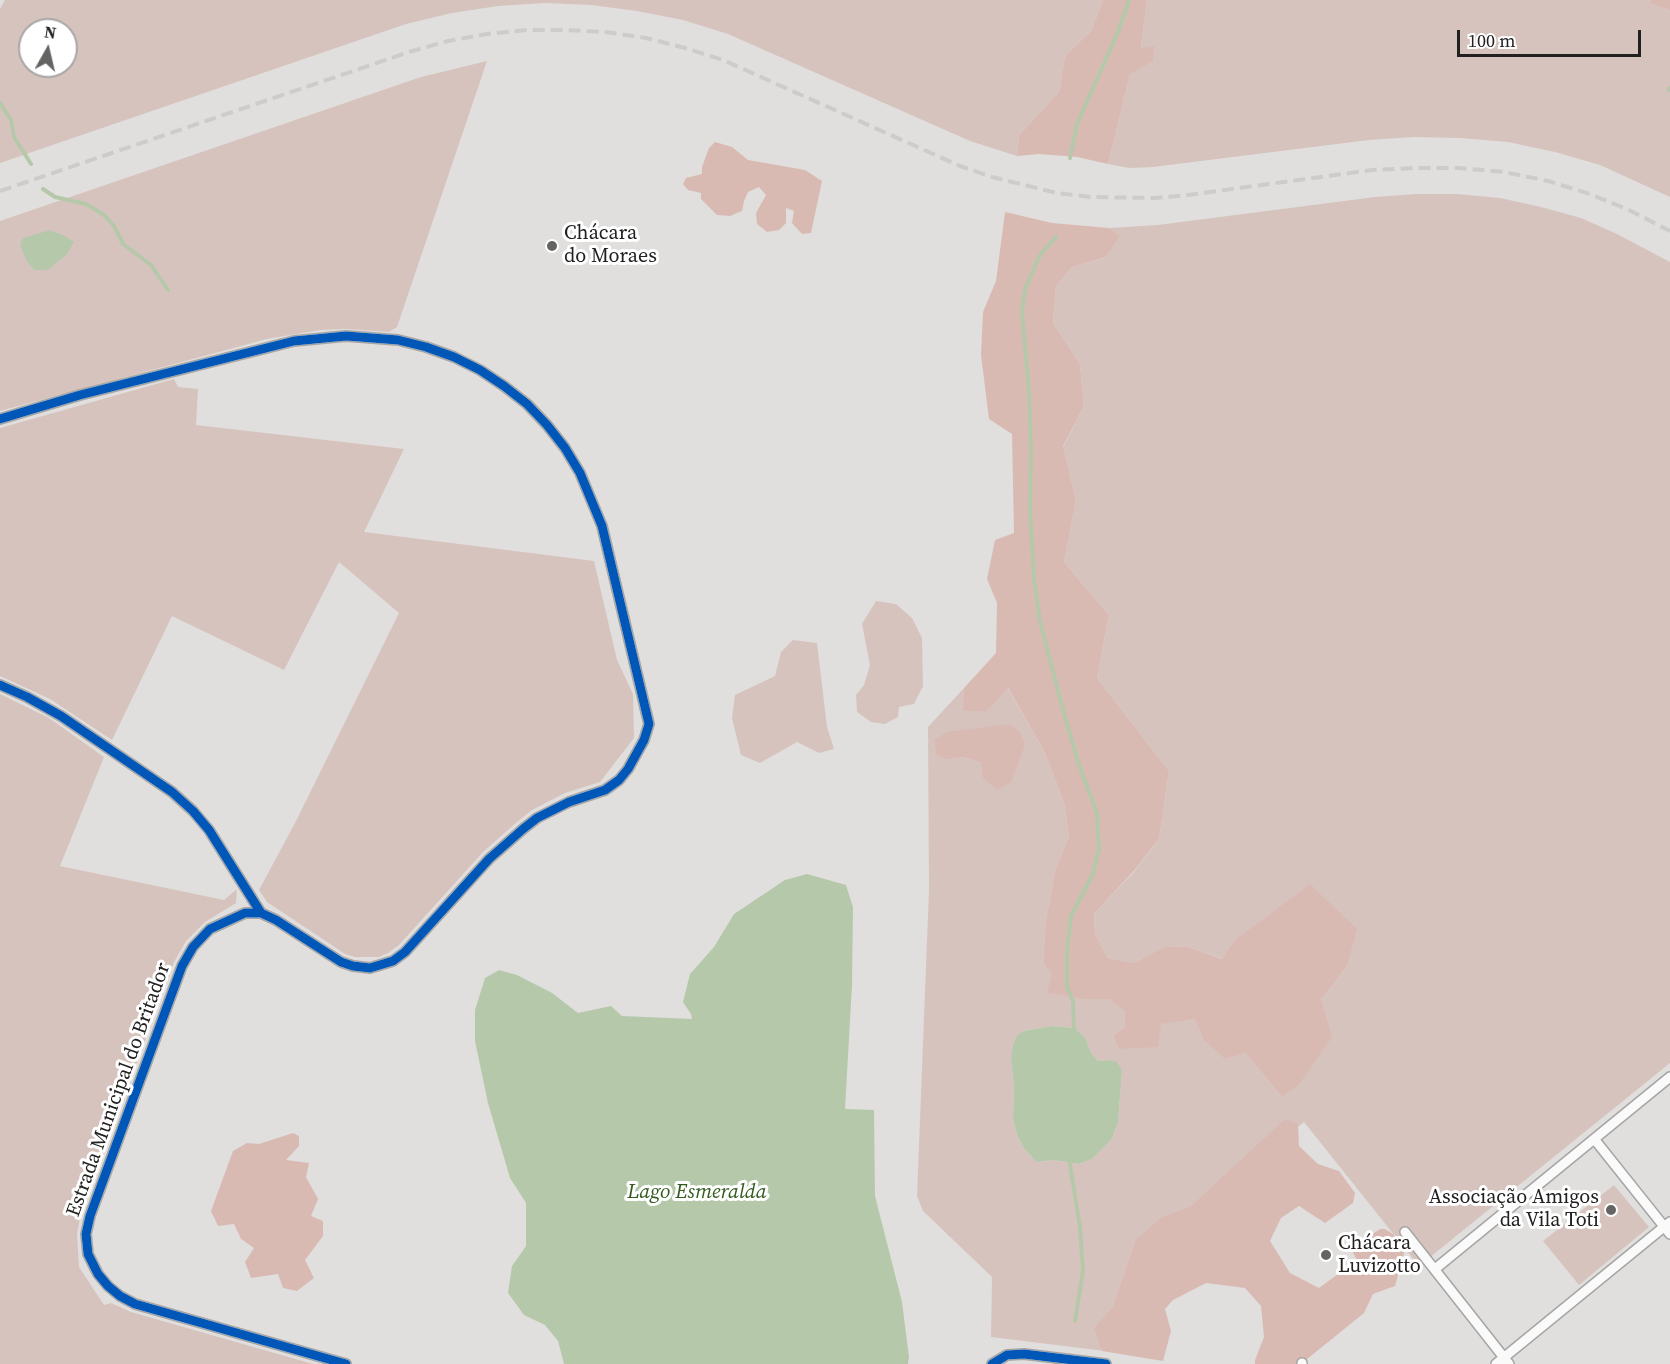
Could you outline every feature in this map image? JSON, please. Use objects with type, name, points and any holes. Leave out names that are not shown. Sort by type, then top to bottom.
[{"type":"street","points":[[0,419],[80,395],[294,341],[346,336],[372,337],[417,345],[454,357],[488,375],[527,404],[553,433],[580,473],[602,526],[611,557],[649,724],[637,755],[619,780],[605,790],[551,810],[523,829],[489,859],[405,952],[393,961],[370,968],[341,962],[276,920],[261,913],[209,830],[172,792],[61,716],[0,685]]},
{"type":"street","name":"Estrada Municipal do Britador","points":[[261,913],[245,913],[210,930],[193,947],[182,966],[90,1215],[86,1234],[88,1254],[98,1274],[108,1286],[135,1304],[346,1364]]},
{"type":"street","points":[[1435,1269],[1670,1077]]},
{"type":"street","points":[[1405,1232],[1503,1362],[1668,1227],[1595,1140]]},
{"type":"street","points":[[992,1364],[1008,1355],[1024,1354],[1106,1364]]},
{"type":"shaded area","points":[[5,0],[1103,0],[1091,31],[1065,56],[1059,92],[1019,135],[1017,156],[970,141],[728,34],[683,20],[637,11],[591,5],[545,3],[498,6],[452,13],[406,24],[0,163],[0,9]]},
{"type":"shaded area","points":[[1103,0],[1147,0],[1141,48],[1154,46],[1153,61],[1130,74],[1108,164],[1077,157],[1039,154],[1017,156],[1019,135],[1059,92],[1065,56],[1091,31]]},
{"type":"shaded area","points":[[1147,0],[1650,0],[1651,4],[1670,10],[1670,197],[1600,165],[1555,152],[1508,142],[1460,138],[1414,137],[1369,140],[1153,167],[1129,168],[1108,164],[1130,74],[1141,48]]},
{"type":"shaded area","points":[[1650,0],[1670,0],[1670,10],[1651,4]]},
{"type":"shaded area","points":[[487,61],[397,327],[389,332],[320,330],[267,339],[0,411],[0,221],[421,77]]},
{"type":"shaded area","points":[[715,142],[732,147],[748,160],[805,170],[822,181],[811,233],[802,234],[792,223],[794,211],[786,208],[786,223],[779,230],[767,232],[757,224],[756,213],[766,195],[759,187],[748,192],[742,211],[730,216],[717,215],[701,199],[701,193],[688,190],[683,184],[686,178],[702,174],[702,167],[709,148]]},
{"type":"shaded area","points":[[1457,194],[1500,198],[1541,207],[1581,218],[1670,262],[1670,1063],[1419,1266],[1304,1122],[1131,1264],[1121,1353],[991,1337],[992,1277],[923,1211],[917,1196],[929,890],[928,727],[964,688],[962,711],[987,711],[1007,687],[1045,753],[1064,803],[1069,836],[1055,870],[1046,921],[1043,962],[1084,999],[1109,999],[1126,1011],[1126,1028],[1195,1019],[1245,1053],[1282,1097],[1321,1000],[1347,966],[1234,941],[1223,959],[1189,947],[1165,946],[1134,963],[1108,958],[1095,934],[1094,914],[1133,873],[1159,839],[1169,771],[1097,678],[1109,615],[1064,562],[1076,501],[1063,447],[1084,406],[1080,364],[1053,323],[1056,286],[1072,267],[1106,257],[1119,236],[1109,228],[1158,225],[1375,197]],"holes":[[[934,740],[1025,745],[981,763],[963,757],[946,760],[936,755]],[[1052,1026],[1075,1028],[1086,1039],[1090,1051],[1098,1061],[1109,1060],[1122,1071],[1118,1123],[1111,1140],[1092,1159],[1079,1164],[1053,1160],[1036,1162],[1017,1135],[1013,1119],[1014,1084],[1011,1061],[1023,1031]]]},
{"type":"shaded area","points":[[1005,212],[1052,223],[1109,228],[1120,236],[1106,257],[1072,267],[1056,286],[1053,323],[1080,364],[1084,406],[1063,446],[1076,501],[1064,562],[1109,615],[1097,678],[1169,771],[1159,839],[1133,872],[1094,914],[1095,934],[1108,958],[1134,963],[1165,946],[1189,947],[1222,959],[1234,941],[1310,884],[1357,929],[1347,966],[1321,1000],[1332,1037],[1300,1083],[1282,1097],[1245,1053],[1225,1059],[1204,1040],[1195,1019],[1161,1024],[1158,1047],[1119,1049],[1114,1036],[1125,1028],[1125,1011],[1109,999],[1084,999],[1047,993],[1052,974],[1043,962],[1046,921],[1055,870],[1069,836],[1064,803],[1045,753],[1008,688],[987,711],[962,711],[964,688],[996,653],[997,603],[987,579],[995,540],[1014,533],[1012,434],[989,419],[981,355],[983,312],[996,281]]},
{"type":"shaded area","points":[[174,379],[178,387],[198,389],[196,425],[404,449],[364,532],[594,561],[617,660],[633,694],[634,738],[600,782],[565,793],[532,810],[517,822],[483,852],[399,945],[379,957],[355,957],[345,954],[267,902],[259,890],[295,823],[399,613],[339,562],[284,670],[172,616],[112,740],[50,699],[0,676],[0,428]]},
{"type":"shaded area","points":[[876,601],[896,604],[912,618],[922,638],[923,686],[914,704],[899,707],[898,717],[885,724],[871,722],[857,712],[856,695],[864,685],[870,665],[862,624]]},
{"type":"shaded area","points":[[793,640],[817,643],[827,727],[834,749],[819,753],[797,742],[760,763],[741,755],[732,718],[735,695],[775,676],[781,652]]},
{"type":"shaded area","points":[[0,694],[49,718],[104,757],[60,866],[224,900],[237,889],[236,903],[205,922],[186,941],[174,962],[81,1213],[77,1234],[79,1267],[104,1305],[111,1303],[131,1312],[313,1364],[0,1364]]},
{"type":"shaded area","points":[[1009,724],[1020,732],[1025,745],[1011,782],[997,790],[983,778],[981,763],[963,757],[946,760],[936,755],[934,740],[947,732]]},
{"type":"shaded area","points":[[1285,1119],[1298,1124],[1299,1146],[1318,1164],[1339,1171],[1355,1193],[1353,1203],[1325,1223],[1299,1206],[1281,1218],[1270,1241],[1290,1273],[1319,1288],[1357,1260],[1351,1249],[1380,1229],[1385,1229],[1393,1234],[1405,1250],[1395,1286],[1373,1294],[1364,1313],[1301,1364],[1255,1364],[1264,1337],[1261,1306],[1245,1288],[1206,1283],[1173,1300],[1165,1309],[1171,1331],[1163,1361],[1102,1351],[1094,1328],[1113,1307],[1136,1240],[1162,1217],[1190,1207]]},
{"type":"shaded area","points":[[293,1133],[299,1136],[299,1146],[286,1160],[309,1163],[306,1177],[318,1199],[311,1216],[323,1221],[323,1236],[305,1260],[314,1278],[297,1291],[283,1288],[278,1274],[251,1278],[245,1262],[254,1248],[241,1239],[234,1224],[218,1226],[211,1211],[233,1151],[247,1143],[259,1144]]},
{"type":"shaded area","points":[[1614,1185],[1649,1227],[1579,1285],[1543,1241]]},
{"type":"water","points":[[50,230],[74,242],[67,254],[48,270],[34,270],[26,260],[20,245],[23,238]]},
{"type":"water","name":"Lago Esmeralda","points":[[807,874],[846,885],[853,907],[852,985],[845,1109],[874,1110],[875,1196],[902,1302],[908,1364],[564,1364],[558,1341],[545,1325],[524,1315],[508,1293],[512,1266],[526,1246],[526,1203],[510,1178],[488,1103],[475,1041],[475,1010],[485,978],[499,970],[517,975],[552,993],[578,1013],[611,1006],[622,1016],[692,1019],[683,1002],[690,974],[714,947],[734,914],[785,880]]},
{"type":"water","points":[[1052,1026],[1075,1028],[1086,1039],[1090,1051],[1098,1061],[1117,1062],[1122,1071],[1118,1123],[1111,1140],[1092,1159],[1079,1164],[1053,1160],[1036,1162],[1017,1135],[1013,1119],[1014,1084],[1011,1061],[1017,1036],[1023,1031]]},
{"type":"waterway","points":[[1070,158],[1077,124],[1118,32],[1129,0]]},
{"type":"waterway","points":[[0,103],[11,120],[14,137],[31,164]]},
{"type":"waterway","points":[[43,189],[55,197],[86,204],[104,215],[114,226],[123,244],[151,265],[168,290]]},
{"type":"waterway","points":[[1056,237],[1040,255],[1025,289],[1022,312],[1029,392],[1030,508],[1034,579],[1040,621],[1079,765],[1097,813],[1099,849],[1093,874],[1071,916],[1067,950],[1067,987],[1073,1001],[1074,1032]]},
{"type":"waterway","points":[[1069,1158],[1080,1227],[1083,1270],[1075,1321]]},
{"type":"railway","points":[[0,191],[409,52],[448,41],[487,34],[527,30],[566,30],[606,32],[646,38],[723,60],[960,166],[992,177],[1057,193],[1090,197],[1155,198],[1372,170],[1459,168],[1504,172],[1548,181],[1590,194],[1629,210],[1670,231]]},
{"type":"cycle path","points":[[0,419],[80,395],[294,341],[346,336],[398,340],[454,357],[480,370],[527,404],[565,448],[580,473],[602,526],[649,724],[644,740],[628,769],[619,780],[605,790],[569,802],[537,818],[523,829],[489,859],[405,952],[393,961],[370,968],[341,962],[276,920],[261,913],[245,913],[210,929],[193,947],[182,966],[90,1216],[86,1234],[88,1254],[98,1274],[120,1296],[135,1304],[346,1364]]},
{"type":"cycle path","points":[[0,685],[61,716],[172,792],[209,830],[261,913]]},
{"type":"cycle path","points":[[992,1364],[1007,1355],[1024,1354],[1106,1364]]},
{"type":"place","name":"Chácara do Moraes","points":[[552,246]]},
{"type":"place","name":"Associação Amigos da Vila Toti","points":[[1611,1210]]},
{"type":"place","name":"Chácara Luvizotto","points":[[1326,1255]]}]
